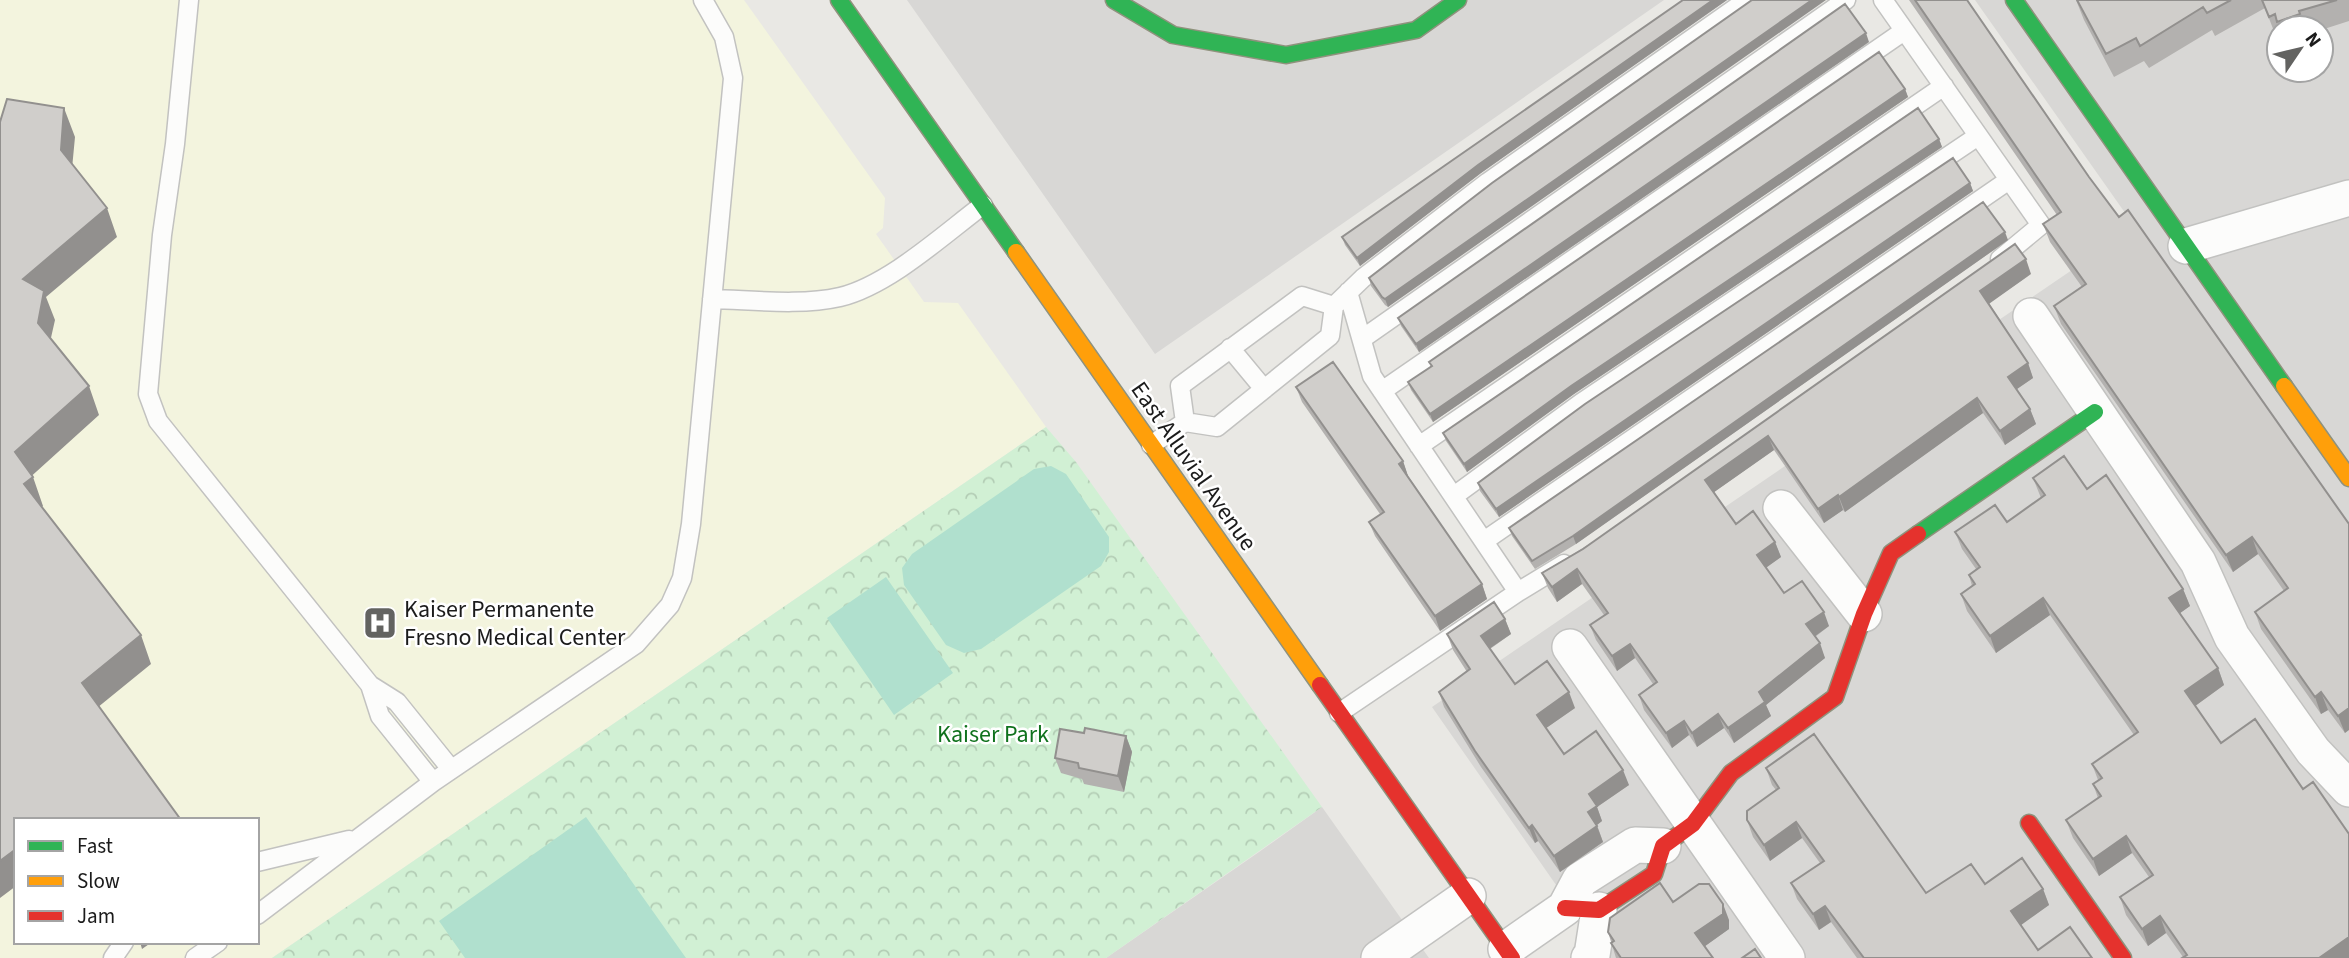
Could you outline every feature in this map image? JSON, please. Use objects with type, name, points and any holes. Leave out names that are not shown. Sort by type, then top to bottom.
[{"type":"street","name":"East Alluvial Avenue","points":[[839,0],[1509,954]]},
{"type":"street","points":[[1114,0],[1173,35],[1286,55],[1416,30],[1458,0]]},
{"type":"street","points":[[2014,0],[2349,478]]},
{"type":"street","points":[[2186,246],[2349,198]]},
{"type":"street","points":[[2031,316],[2199,562],[2232,638],[2313,751],[2349,789]]},
{"type":"street","points":[[1588,958],[1592,955],[1582,909],[1580,880],[1635,845],[1663,846],[1693,824],[1731,773],[1835,697],[1864,614],[1891,553],[2095,412]]},
{"type":"street","points":[[1781,508],[1864,614]]},
{"type":"street","points":[[1570,647],[1787,958]]},
{"type":"street","points":[[2029,823],[2123,958]]},
{"type":"street","points":[[1378,958],[1468,896]]},
{"type":"street","points":[[1509,954],[1582,909]]},
{"type":"lane","points":[[189,0],[175,144],[162,235],[148,394],[151,407],[158,421],[370,685],[397,702],[451,769]]},
{"type":"lane","points":[[259,913],[355,838],[451,769],[636,644],[670,605],[682,578],[691,524],[733,78],[724,37],[703,0]]},
{"type":"lane","points":[[1151,444],[1185,422],[1217,426],[1330,336],[1334,306],[1348,292],[1488,182],[1747,0]]},
{"type":"lane","points":[[1362,339],[1846,0]]},
{"type":"lane","points":[[1883,0],[2041,225],[2016,248],[1983,271]]},
{"type":"lane","points":[[1382,391],[1904,31]]},
{"type":"lane","points":[[1419,446],[1944,86]]},
{"type":"lane","points":[[1454,496],[1581,403],[1978,136]]},
{"type":"lane","points":[[1484,541],[2009,180]]},
{"type":"lane","points":[[712,299],[817,300],[842,296],[876,281],[983,205]]},
{"type":"lane","points":[[1348,292],[1373,376],[1518,592]]},
{"type":"lane","points":[[1185,422],[1180,386],[1302,296],[1334,306]]},
{"type":"lane","points":[[1230,348],[1264,389]]},
{"type":"lane","points":[[1339,713],[1518,592],[1582,554]]},
{"type":"lane","points":[[370,685],[380,716],[433,782]]},
{"type":"lane","points":[[259,862],[355,838]]},
{"type":"lane","points":[[195,958],[215,944]]},
{"type":"shaded area","name":"Kaiser Permanente Fresno Medical Center","points":[[0,0],[744,0],[885,198],[883,228],[876,234],[924,302],[958,303],[1046,427],[272,958],[0,958]]},
{"type":"shaded area","points":[[907,0],[1664,0],[1155,354]]},
{"type":"shaded area","points":[[1975,0],[2349,0],[2349,958],[1607,958],[1432,707],[2135,227]]},
{"type":"shaded area","points":[[1322,807],[1429,958],[1106,958],[1259,852]]},
{"type":"green space","name":"Kaiser Park","points":[[1046,427],[1076,462],[1322,807],[1106,958],[272,958]]},
{"type":"green space","points":[[1051,466],[1066,474],[1109,537],[1109,552],[1101,566],[981,649],[964,653],[946,645],[904,585],[902,568],[912,554],[1034,469]]},
{"type":"green space","points":[[886,577],[953,673],[894,715],[827,618]]},
{"type":"green space","points":[[586,817],[686,958],[465,958],[439,921]]},
{"type":"building","points":[[1683,0],[1713,0],[1478,165],[1357,258],[1342,237]]},
{"type":"building","points":[[1752,0],[1812,0],[1385,299],[1382,297],[1369,278],[1492,183]]},
{"type":"building","points":[[1915,0],[1967,0],[2119,217],[2128,210],[2349,524],[2349,708],[2338,716],[2321,692],[2315,697],[2255,612],[2288,588],[2252,537],[2226,555],[2054,306],[2086,284],[2043,224],[2061,212]]},
{"type":"building","points":[[2077,0],[2231,0],[2207,13],[2203,7],[2140,46],[2136,38],[2106,54]]},
{"type":"building","points":[[2262,0],[2337,0],[2299,11],[2300,14],[2268,14]]},
{"type":"building","points":[[1845,4],[1866,33],[1416,344],[1398,318]]},
{"type":"building","points":[[1879,52],[1905,89],[1430,414],[1408,382],[1432,366],[1429,362]]},
{"type":"building","points":[[7,99],[64,108],[61,150],[107,208],[23,279],[44,291],[38,323],[89,386],[15,452],[33,477],[24,484],[141,635],[82,683],[180,818],[14,818],[14,850],[0,861],[0,122]]},
{"type":"building","points":[[1918,108],[1939,139],[1571,386],[1464,464],[1443,433]]},
{"type":"building","points":[[1953,158],[1970,183],[1496,509],[1478,483],[1585,404]]},
{"type":"building","points":[[1983,202],[2005,232],[1573,536],[1532,561],[1509,528]]},
{"type":"building","points":[[2015,244],[2026,259],[1980,291],[2028,363],[2008,377],[2030,409],[2000,431],[1977,398],[1839,497],[1838,495],[1818,509],[1768,436],[1705,480],[1736,524],[1753,511],[1775,542],[1757,555],[1784,593],[1802,581],[1824,612],[1806,624],[1820,643],[1759,692],[1765,702],[1728,728],[1718,714],[1692,733],[1684,721],[1666,733],[1639,695],[1657,682],[1630,644],[1612,656],[1590,625],[1608,613],[1577,569],[1552,587],[1542,573],[1583,549]]},
{"type":"building","points":[[1333,362],[1403,461],[1399,464],[1482,584],[1435,616],[1369,522],[1384,512],[1296,387]]},
{"type":"building","points":[[2064,456],[2087,489],[2106,475],[2183,589],[2169,598],[2218,668],[2185,691],[2221,743],[2255,719],[2303,789],[2313,782],[2349,834],[2349,937],[2319,958],[2182,958],[2187,955],[2160,916],[2142,929],[2120,897],[2153,875],[2126,836],[2093,859],[2066,820],[2101,796],[2093,784],[2102,778],[2092,764],[2138,732],[2043,598],[1990,636],[1961,594],[1975,584],[1969,575],[1980,567],[1955,532],[1995,505],[2007,522],[2045,495],[2033,478]]},
{"type":"building","points":[[1494,602],[1505,619],[1481,636],[1515,684],[1547,661],[1569,692],[1537,715],[1564,754],[1596,731],[1623,770],[1589,794],[1597,806],[1588,812],[1597,826],[1554,856],[1532,825],[1529,828],[1475,751],[1439,692],[1470,669],[1447,634]]},
{"type":"building","points":[[1085,728],[1126,736],[1118,776],[1079,768],[1078,763],[1055,758],[1060,729],[1084,733]]},
{"type":"building","points":[[1814,734],[1926,893],[1971,864],[1985,884],[2022,858],[2043,889],[2011,911],[2038,950],[2070,927],[2092,958],[1864,958],[1825,906],[1813,914],[1791,883],[1824,861],[1796,822],[1764,845],[1747,820],[1747,811],[1779,788],[1766,768]]},
{"type":"building","points":[[1660,883],[1673,902],[1699,884],[1709,884],[1723,904],[1723,914],[1695,933],[1713,958],[1621,958],[1611,943],[1614,941],[1608,932],[1610,918]]},
{"type":"building","points":[[1755,949],[1761,958],[1742,958]]},
{"type":"traffic: fast","points":[[839,0],[1016,252]]},
{"type":"traffic: fast","points":[[1114,0],[1173,35],[1286,55],[1416,30],[1458,0]]},
{"type":"traffic: fast","points":[[2014,0],[2284,386]]},
{"type":"traffic: fast","points":[[1918,534],[2095,412]]},
{"type":"traffic: slow","points":[[1016,252],[1320,685]]},
{"type":"traffic: slow","points":[[2284,386],[2349,478]]},
{"type":"traffic: jam","points":[[1565,908],[1599,910],[1654,874],[1663,846],[1693,824],[1731,773],[1835,697],[1864,614],[1891,553],[1918,534]]},
{"type":"traffic: jam","points":[[1320,685],[1512,958]]},
{"type":"traffic: jam","points":[[2029,823],[2123,958]]},
{"type":"place","name":"Kaiser Permanente Fresno Medical Center","points":[[380,623]]}]
